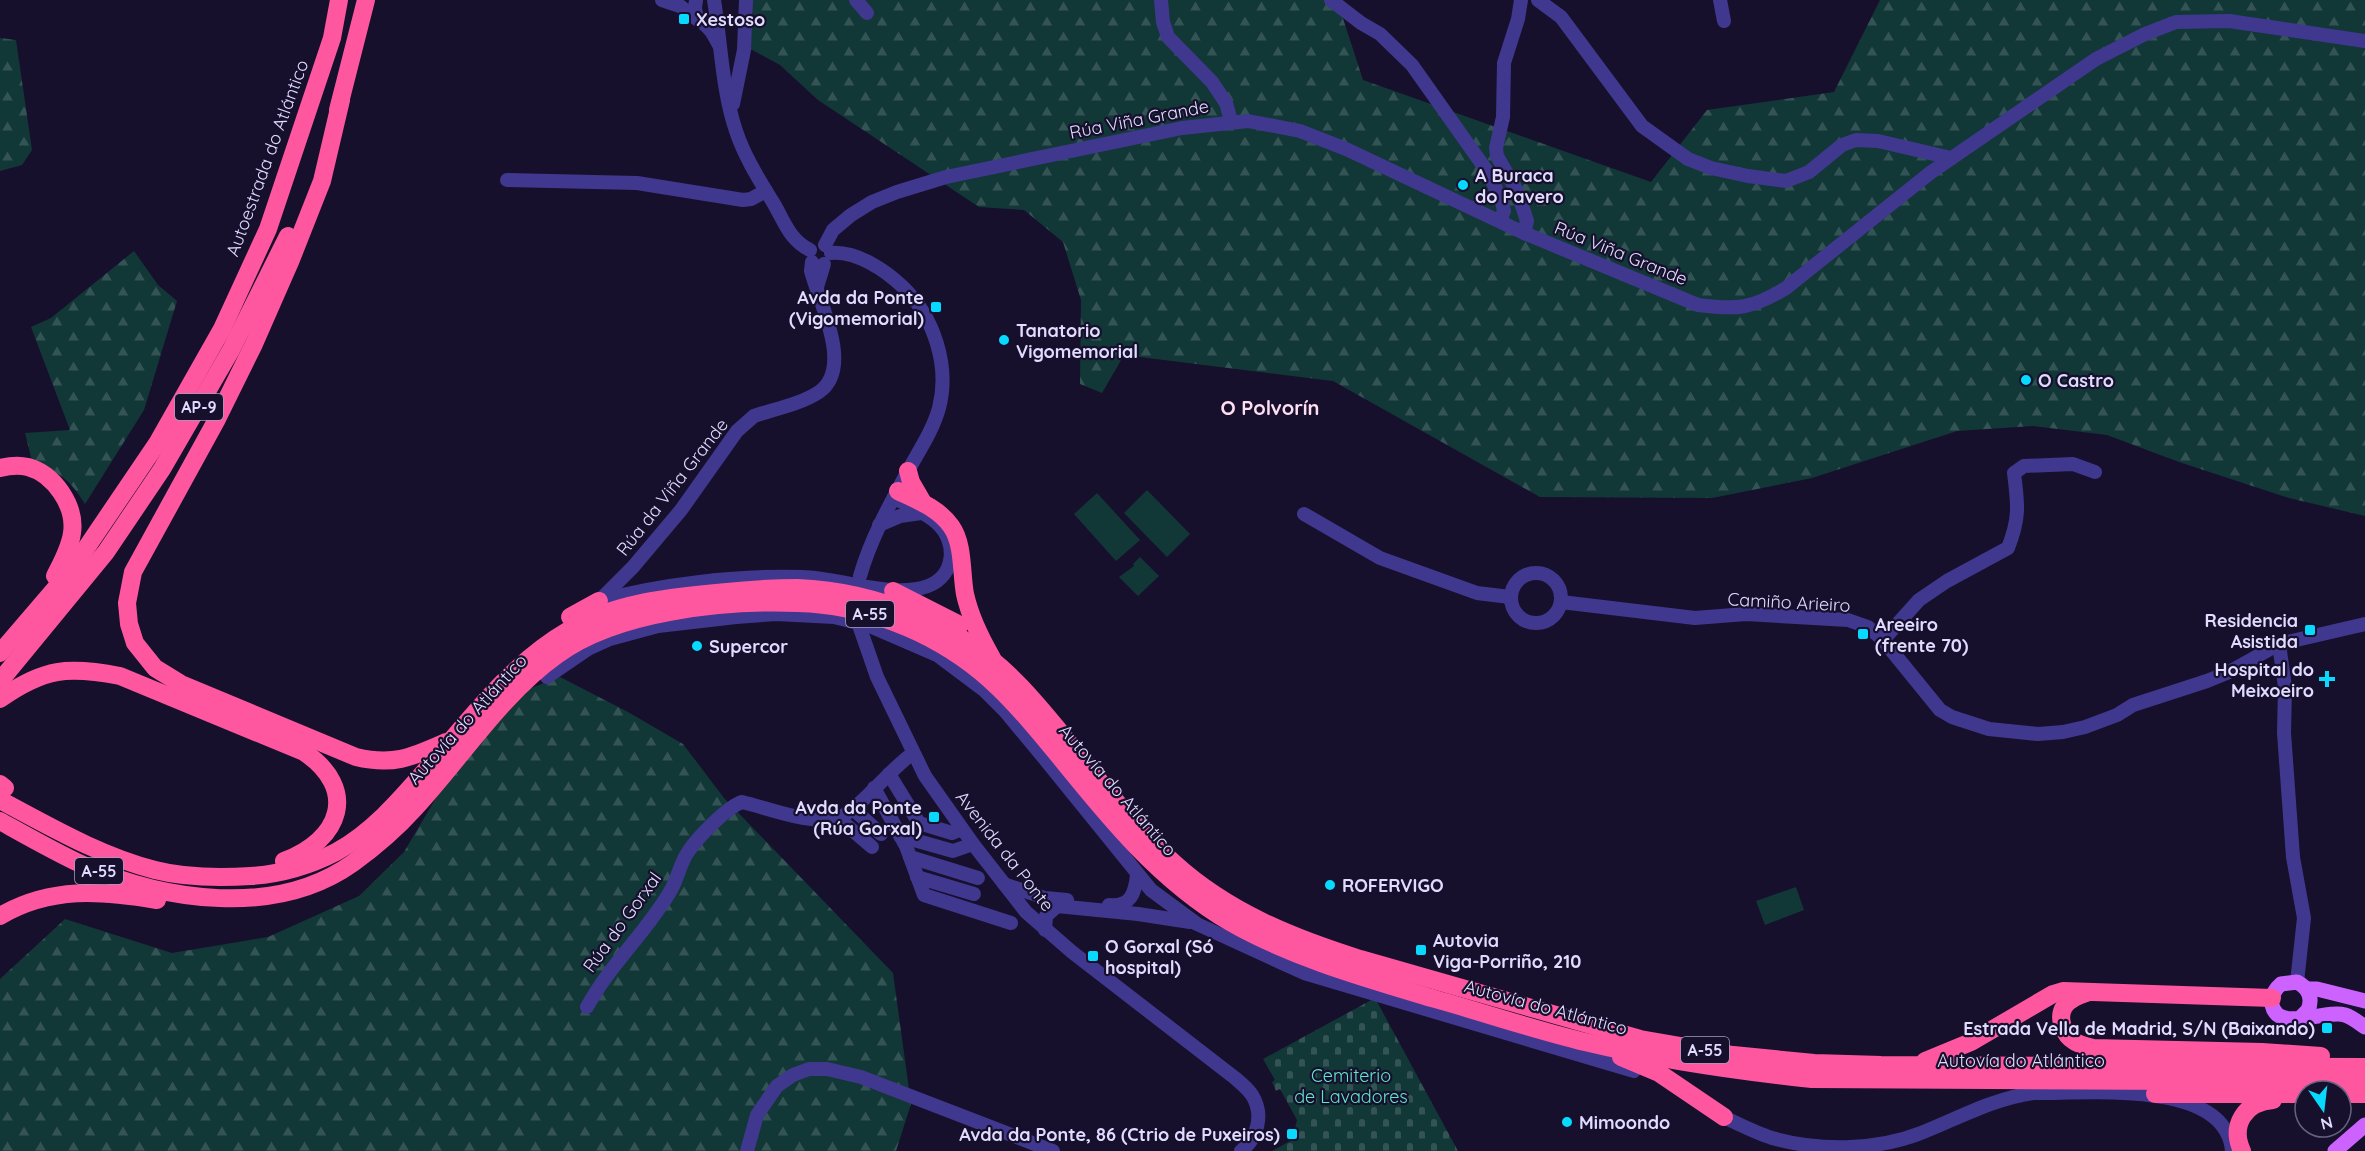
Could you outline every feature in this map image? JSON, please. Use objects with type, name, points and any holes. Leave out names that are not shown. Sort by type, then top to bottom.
[{"type":"highway","name":"Autoestrada do Atlántico","points":[[0,653],[72,569],[158,442],[222,329],[268,229],[332,38],[339,0]]},
{"type":"highway","name":"AP-9","points":[[0,681],[106,552],[162,469],[198,409],[282,249],[342,100],[366,0]]},
{"type":"highway","points":[[342,100],[322,181],[254,344],[184,482],[133,572],[127,603],[129,624],[135,643],[155,668],[182,684],[356,757],[374,761],[393,761],[420,754],[453,739]]},
{"type":"highway","points":[[0,468],[28,467],[53,481],[68,504],[73,531],[66,556],[48,595]]},
{"type":"highway","points":[[908,471],[921,507]]},
{"type":"highway","points":[[896,494],[941,515],[952,527],[957,539],[965,595],[982,640],[993,660]]},
{"type":"highway","name":"Autovía do Atlántico","points":[[1,789],[43,813],[57,830],[119,858],[154,869],[205,877],[272,875],[309,864],[336,852],[360,836],[410,788],[503,681],[553,639],[589,619],[616,609],[681,596],[777,588],[832,591],[870,599],[913,614],[945,630],[993,660],[1038,705],[1125,813],[1177,866],[1223,900],[1282,932],[1360,959],[1640,1039],[1733,1055],[1814,1063],[1881,1065],[2365,1067]]},
{"type":"highway","points":[[892,591],[941,614],[982,640]]},
{"type":"highway","points":[[503,681],[512,663],[532,643],[554,626],[599,601]]},
{"type":"highway","name":"Autovía do Atlántico","points":[[0,821],[84,866],[152,889],[207,899],[238,900],[300,889],[350,866],[395,828],[416,807],[510,698],[557,655],[579,641],[624,622],[654,615],[729,605],[805,603],[852,610],[888,620],[936,641],[961,657],[1006,694],[1118,828],[1182,889],[1256,936],[1287,950],[1359,976],[1584,1042],[1732,1070],[1812,1079],[2365,1082]]},
{"type":"highway","points":[[0,699],[22,684],[40,676],[69,670],[120,676],[285,742],[311,756],[327,771],[333,782],[338,805],[334,821],[326,834],[308,850],[252,876]]},
{"type":"highway","points":[[350,866],[371,858],[413,827],[518,706],[547,677]]},
{"type":"highway","points":[[0,916],[44,897],[66,893],[110,892],[170,902],[207,899]]},
{"type":"highway","points":[[1276,959],[1332,973],[1359,976]]},
{"type":"highway","points":[[1881,1065],[1929,1060],[1971,1042],[2053,994],[2077,990],[2272,998]]},
{"type":"highway","points":[[2091,991],[2074,997],[2064,1006],[2061,1015],[2066,1034],[2075,1042],[2093,1048],[2262,1052],[2365,1058]]},
{"type":"highway","points":[[1584,1042],[1659,1073],[1724,1117]]},
{"type":"highway","points":[[2155,1094],[2293,1095]]},
{"type":"highway","points":[[2242,1151],[2237,1128],[2239,1121],[2248,1110],[2266,1101],[2293,1099]]},
{"type":"main road","points":[[2365,1001],[2317,989],[2281,984],[2272,998],[2277,1014],[2288,1020],[2328,1013],[2338,1008],[2351,1010],[2365,1017]]},
{"type":"main road","points":[[2300,1018],[2310,1005],[2310,994],[2302,986]]},
{"type":"main road","points":[[2328,1013],[2346,1015],[2365,1027]]},
{"type":"main road","points":[[2335,1151],[2365,1125]]},
{"type":"street","points":[[662,0],[680,6],[706,22]]},
{"type":"street","points":[[706,22],[714,0]]},
{"type":"street","points":[[731,112],[744,50],[746,0]]},
{"type":"street","points":[[856,0],[867,13]]},
{"type":"street","points":[[1161,0],[1163,22],[1168,37],[1212,82],[1226,103],[1231,121]]},
{"type":"street","points":[[1331,0],[1361,23],[1380,33],[1412,65],[1490,174],[1504,211],[1500,221]]},
{"type":"street","points":[[1538,0],[1561,17],[1642,126],[1688,159],[1711,168],[1786,181],[1809,172],[1842,145],[1856,140],[1878,141],[1951,158]]},
{"type":"street","points":[[1720,0],[1724,21]]},
{"type":"street","points":[[680,6],[697,1]]},
{"type":"street","points":[[697,1],[694,10],[706,22],[721,49],[731,112],[745,155],[797,243],[820,255],[844,254],[862,260],[895,280],[910,294],[923,312],[936,339],[943,381],[934,425],[879,525],[867,550],[860,576]]},
{"type":"street","points":[[1517,2],[1515,30],[1504,63],[1503,117],[1496,148],[1497,156],[1518,193],[1527,221],[1524,233]]},
{"type":"street","name":"Rúa Viña Grande","points":[[820,255],[833,230],[851,215],[872,202],[907,189],[1022,160],[1182,128],[1231,121],[1264,123],[1300,131],[1324,140],[1524,233],[1698,305],[1729,309],[1759,302],[1786,288],[1951,158],[2096,59],[2145,34],[2176,22],[2229,21],[2365,41]]},
{"type":"street","points":[[507,180],[637,183],[743,200],[766,191]]},
{"type":"street","name":"Rúa da Viña Grande","points":[[621,588],[681,510],[737,431],[754,416],[816,394],[830,381],[834,371],[834,358],[830,333],[817,287],[820,255]]},
{"type":"street","points":[[1883,639],[1918,600],[1947,581],[2008,548],[2015,530],[2018,506],[2014,473],[2024,466],[2073,464],[2095,472]]},
{"type":"street","points":[[599,601],[621,588],[660,587],[756,578],[803,577],[836,580],[892,591],[913,590],[939,580],[950,566],[951,549],[944,530],[921,507],[879,525]]},
{"type":"street","points":[[1304,514],[1380,558],[1477,593],[1510,597]]},
{"type":"street","points":[[1538,573],[1553,580],[1561,594],[1561,602],[1553,617],[1537,624],[1529,623],[1515,613],[1510,597],[1516,582],[1522,576],[1538,573]]},
{"type":"street","name":"Camiño Arieiro","points":[[1561,602],[1695,618],[1746,614],[1848,620],[1868,627],[1883,639],[1940,710],[1952,717],[1989,729],[2037,734],[2085,727],[2117,715],[2133,705],[2229,672],[2279,644],[2365,624]]},
{"type":"street","points":[[547,677],[588,649],[610,639],[658,626],[736,616],[776,614],[834,617],[870,626],[937,655],[985,691],[1005,711],[1151,890],[1197,924],[1304,973],[1648,1076],[1702,1108],[1774,1139],[1838,1148],[1894,1142],[1991,1102],[2013,1096],[2033,1093],[2155,1094],[2199,1107],[2216,1116],[2225,1129],[2232,1151]]},
{"type":"street","name":"Avenida da Ponte","points":[[860,628],[877,677],[912,754],[973,844],[1026,912],[1045,930],[1235,1078],[1252,1095],[1258,1113],[1257,1130],[1247,1149]]},
{"type":"street","points":[[2279,644],[2285,687],[2284,733],[2293,857],[2304,918],[2302,986]]},
{"type":"street","points":[[872,847],[838,818],[912,754]]},
{"type":"street","points":[[889,774],[919,823],[952,833],[962,829]]},
{"type":"street","points":[[874,788],[910,857],[924,895],[1011,923]]},
{"type":"street","name":"Rúa do Gorxal","points":[[587,1007],[599,985],[630,948],[671,890],[688,852],[731,806],[742,802],[812,820],[838,818]]},
{"type":"street","points":[[852,808],[881,834]]},
{"type":"street","points":[[900,836],[953,851],[973,844]]},
{"type":"street","points":[[910,857],[978,878]]},
{"type":"street","points":[[1026,912],[1051,902],[1116,906],[1128,902],[1134,894],[1137,875]]},
{"type":"street","points":[[917,877],[974,894]]},
{"type":"street","points":[[1002,883],[1051,902],[1197,924]]},
{"type":"street","points":[[1134,894],[1138,897],[1138,914]]},
{"type":"street","points":[[1045,930],[1046,916],[1051,902]]},
{"type":"street","points":[[747,1151],[757,1115],[777,1086],[793,1075],[810,1069],[827,1069],[861,1077],[1053,1151]]},
{"type":"green space","points":[[748,0],[1337,0],[1363,80],[1651,182],[1707,110],[1834,92],[1880,0],[2365,0],[2365,516],[2289,498],[2179,462],[2107,435],[2033,426],[1957,431],[1812,478],[1712,498],[1540,497],[1333,381],[1124,355],[1102,393],[1080,384],[1081,300],[1063,242],[1024,210],[979,207],[818,100],[780,65],[747,47],[754,16]]},
{"type":"green space","points":[[0,38],[16,40],[32,150],[22,165],[0,171]]},
{"type":"green space","points":[[134,251],[158,285],[177,301],[144,410],[85,504],[63,477],[32,461],[25,433],[70,430],[31,327],[51,318]]},
{"type":"green space","points":[[1147,490],[1190,534],[1167,557],[1124,513]]},
{"type":"green space","points":[[1097,493],[1140,540],[1116,561],[1074,514]]},
{"type":"green space","points":[[1140,557],[1159,576],[1138,596],[1119,577],[1134,566],[1133,564]]},
{"type":"green space","points":[[560,677],[683,744],[724,798],[893,973],[911,1104],[896,1151],[0,1151],[0,979],[65,919],[172,953],[268,937],[359,896],[404,852],[452,771],[526,690]]},
{"type":"green space","points":[[1796,887],[1804,910],[1765,925],[1756,901]]},
{"type":"green space","name":"Cemiterio de Lavadores","points":[[1375,998],[1458,1151],[1272,1151],[1292,1140],[1297,1120],[1280,1089],[1276,1091],[1272,1082],[1275,1080],[1263,1059]]},
{"type":"place","name":"Xestoso","points":[[684,19]]},
{"type":"place","name":"A Buraca do Pavero","points":[[1463,185]]},
{"type":"place","name":"Avda da Ponte (Vigomemorial)","points":[[936,307]]},
{"type":"place","name":"Tanatorio Vigomemorial","points":[[1004,340]]},
{"type":"place","name":"O Castro","points":[[2026,380]]},
{"type":"place","name":"Residencia Asistida","points":[[2310,630]]},
{"type":"place","name":"Areeiro (frente 70)","points":[[1863,634]]},
{"type":"place","name":"Supercor","points":[[697,646]]},
{"type":"place","name":"Hospital do Meixoeiro","points":[[2327,679]]},
{"type":"place","name":"Avda da Ponte (Rúa Gorxal)","points":[[934,817]]},
{"type":"place","name":"ROFERVIGO","points":[[1330,885]]},
{"type":"place","name":"Autovia Viga-Porriño, 210","points":[[1421,950]]},
{"type":"place","name":"O Gorxal (Só hospital)","points":[[1093,956]]},
{"type":"place","name":"Estrada Vella de Madrid, S/N (Baixando)","points":[[2327,1028]]},
{"type":"place","name":"Mimoondo","points":[[1567,1122]]},
{"type":"place","name":"Avda da Ponte, 86 (Ctrio de Puxeiros)","points":[[1292,1134]]},
{"type":"district","name":"O Polvorín","points":[[1270,407]]}]
